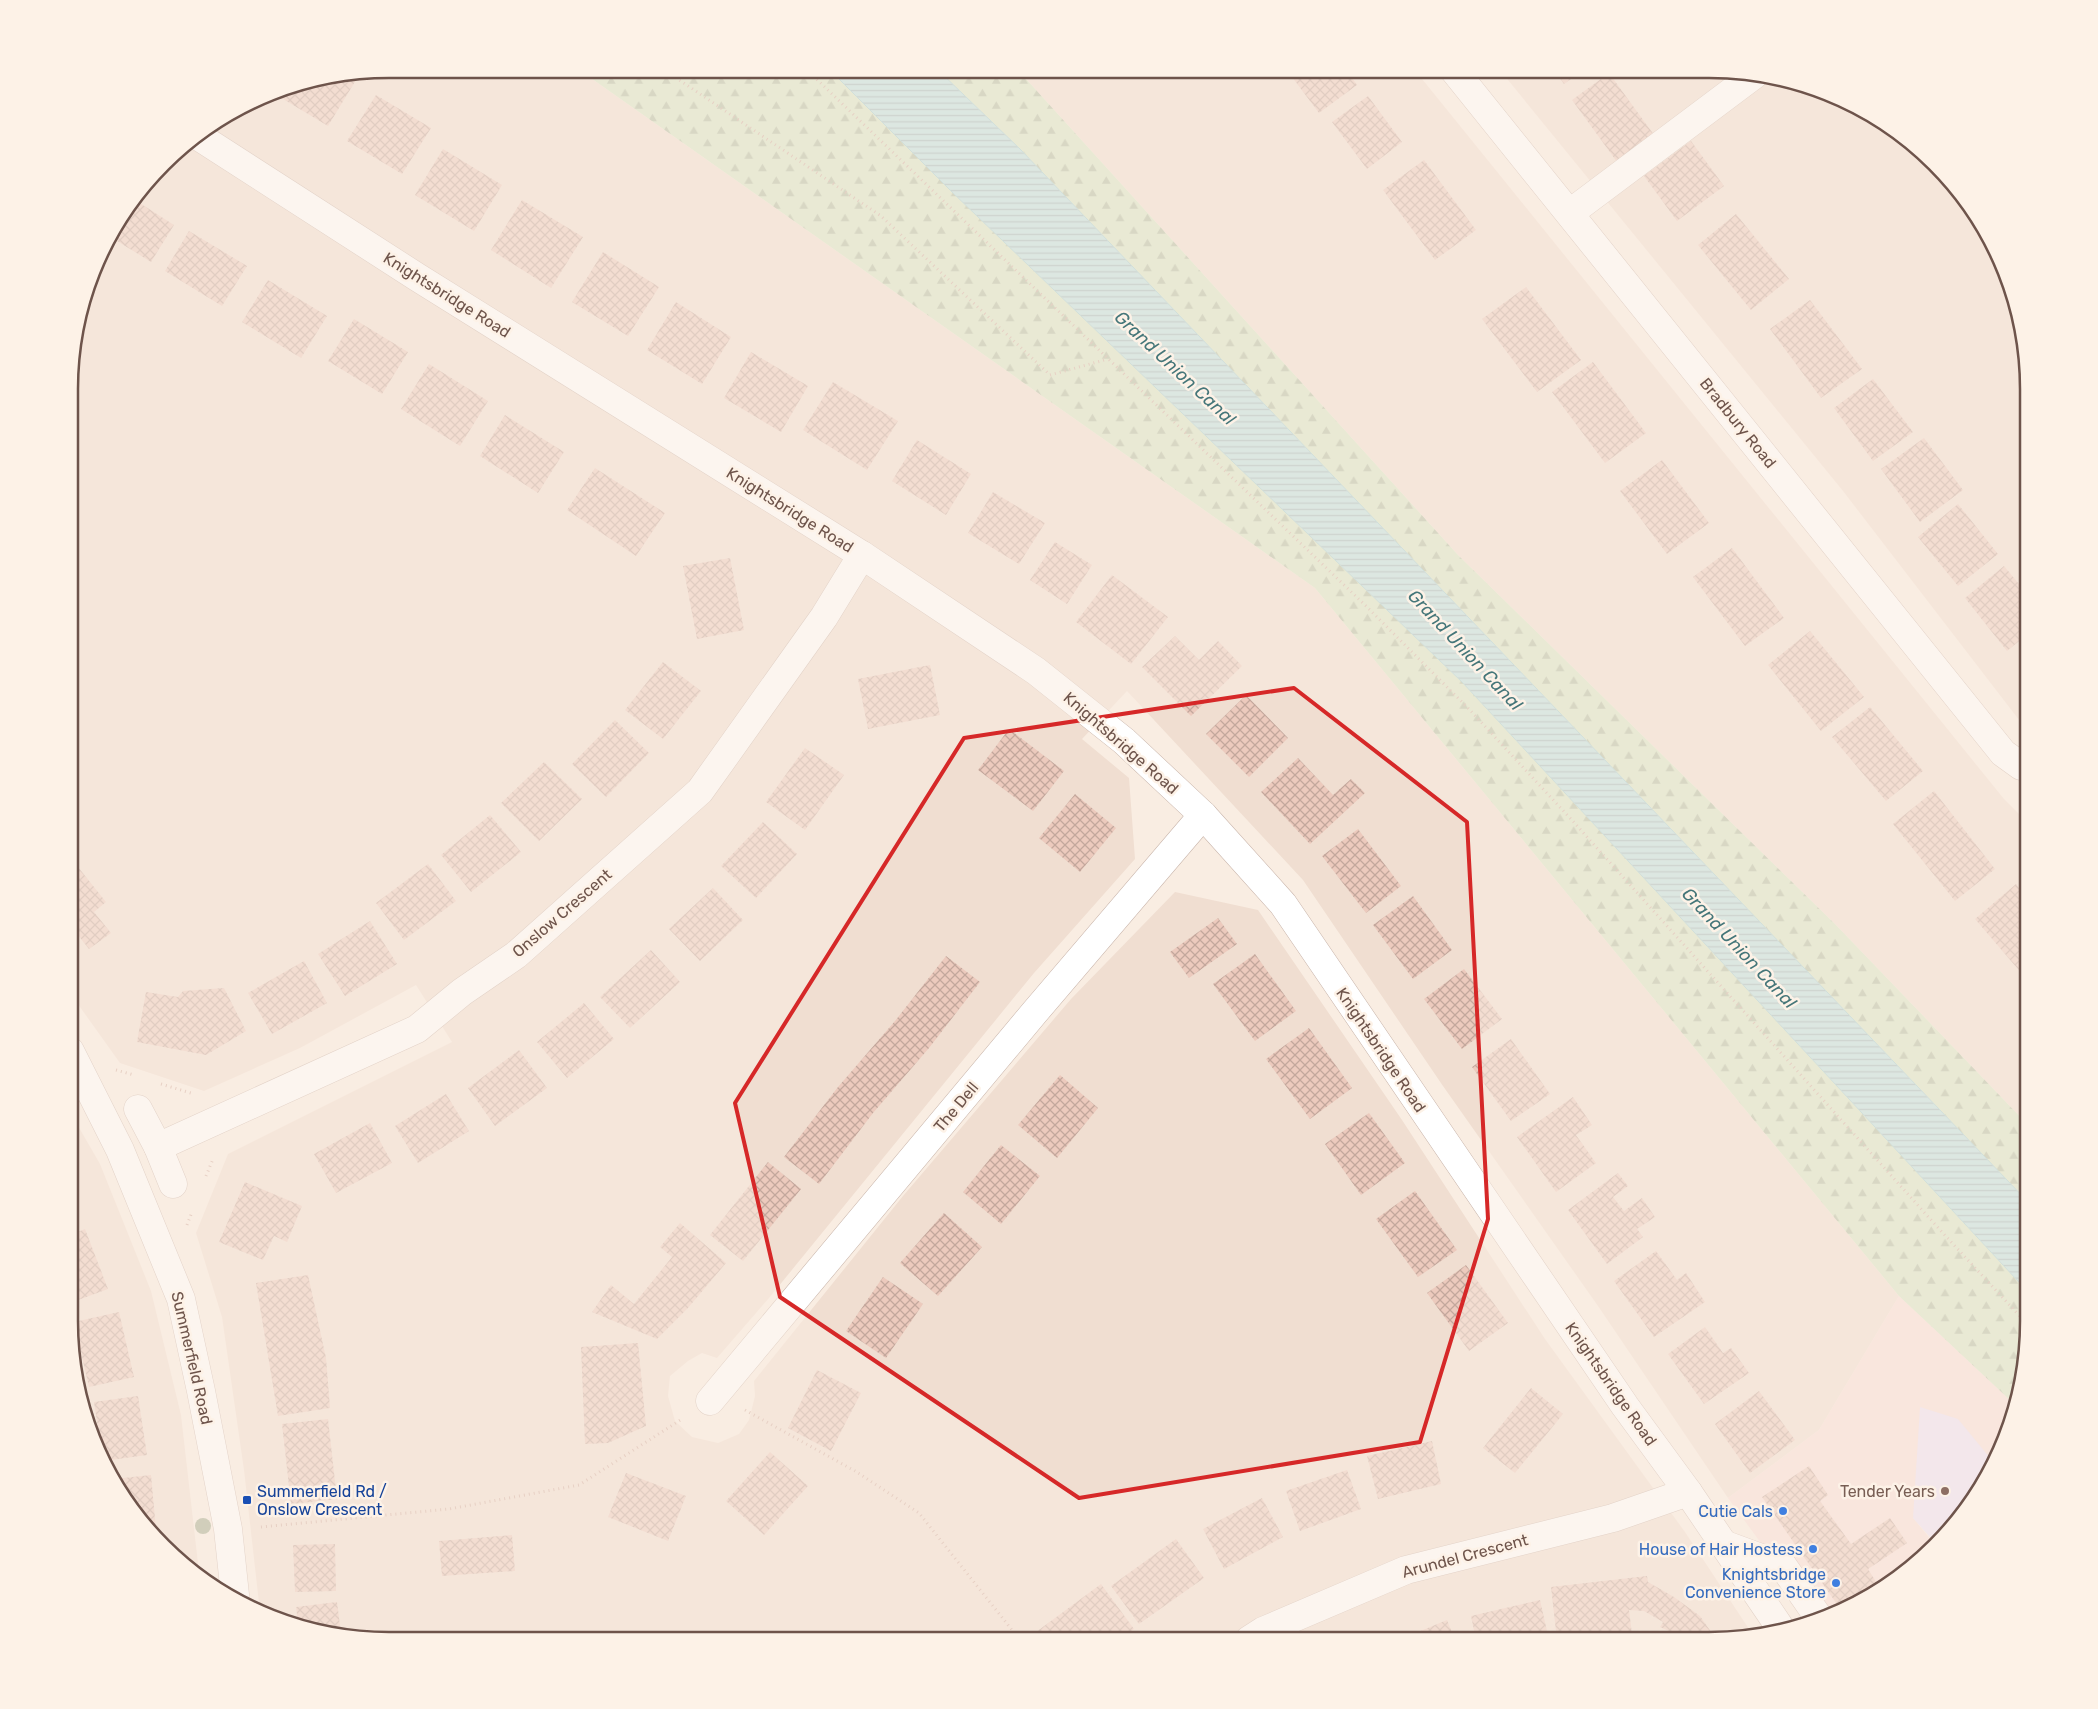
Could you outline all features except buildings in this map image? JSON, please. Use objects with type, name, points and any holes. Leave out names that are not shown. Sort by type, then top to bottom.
[{"type":"street","name":"Bradbury Road","points":[[1460,78],[2003,753],[2020,765]]},
{"type":"street","points":[[1570,213],[1748,80]]},
{"type":"street","name":"Knightsbridge Road","points":[[203,139],[417,277],[862,555],[1036,671],[1124,741],[1203,815],[1283,904],[1620,1398],[1688,1492],[1778,1624]]},
{"type":"street","name":"Onslow Crescent","points":[[158,1147],[416,1029],[462,992],[516,955],[700,791],[824,618],[862,555]]},
{"type":"street","name":"The Dell","points":[[713,1398],[1203,815]]},
{"type":"street","name":"Summerfield Road","points":[[78,1067],[120,1150],[181,1299],[228,1529],[235,1591]]},
{"type":"street","points":[[138,1109],[158,1147],[173,1184]]},
{"type":"street","name":"Arundel Crescent","points":[[1263,1631],[1406,1570],[1613,1518],[1688,1492]]},
{"type":"street","points":[[1723,1544],[1783,1566],[1816,1613]]},
{"type":"path","points":[[676,78],[881,216],[1050,375],[1108,359]]},
{"type":"path","points":[[815,78],[1366,606],[1467,706],[2020,1317]]},
{"type":"path","points":[[228,1529],[298,1525],[449,1509],[579,1485],[713,1398],[855,1471],[919,1513],[1013,1631]]},
{"type":"highlighted area","points":[[1294,688],[1467,822],[1488,1219],[1420,1442],[1079,1498],[780,1297],[735,1103],[964,738]]},
{"type":"shaded area","points":[[368,78],[591,78],[1315,588],[1899,1296],[1819,1430],[1728,1498],[1598,1306],[1443,1086],[1303,880],[1127,691],[1082,739],[1129,778],[1135,859],[1034,973],[769,1298],[717,1358],[702,1353],[688,1361],[670,1376],[668,1396],[675,1421],[692,1437],[718,1443],[739,1434],[749,1420],[755,1396],[754,1381],[903,1196],[1071,999],[1175,892],[1258,910],[1402,1120],[1545,1339],[1685,1532],[1749,1629],[1730,1631],[368,1631],[348,1629],[308,1621],[259,1603],[244,1470],[222,1317],[196,1233],[228,1154],[452,1042],[416,985],[300,1048],[204,1091],[120,1063],[78,1004],[78,368],[83,328],[101,269],[119,233],[142,199],[183,155],[233,119],[269,101],[328,83]]},
{"type":"shaded area","points":[[1025,78],[1421,78],[2004,799],[2020,815],[2020,1117],[1835,924],[1458,555]]},
{"type":"shaded area","points":[[1506,78],[1730,78],[1770,83],[1790,88],[1829,101],[1882,130],[1915,155],[1956,199],[1979,233],[1997,269],[2010,308],[2018,348],[2020,368],[2020,721],[1843,491]]},
{"type":"shaded area","points":[[78,1126],[100,1164],[151,1291],[181,1415],[198,1566],[155,1526],[130,1493],[101,1440],[88,1401],[83,1381],[78,1341]]},
{"type":"shaded area","points":[[1899,1296],[2010,1400],[1997,1440],[1980,1474],[1913,1518],[1930,1539],[1915,1554],[1882,1579],[1865,1590],[1825,1609],[1769,1554],[1728,1498],[1819,1430]]},
{"type":"shaded area","name":"Tender Years","points":[[1920,1407],[1958,1419],[1989,1456],[1979,1476],[1956,1510],[1931,1538],[1913,1518]]},
{"type":"green space","points":[[591,78],[838,78],[952,192],[1462,682],[2020,1283],[2020,1341],[2015,1381],[2010,1400],[1899,1296],[1315,588]]},
{"type":"green space","points":[[946,78],[1025,78],[1458,555],[1835,924],[2020,1117],[2020,1194],[1020,149]]},
{"type":"water","name":"Grand Union Canal","points":[[838,78],[946,78],[1020,149],[2020,1194],[2020,1283],[1462,682],[952,192]]},
{"type":"place","name":"Tender Years","points":[[1945,1491]]},
{"type":"place","name":"Summerfield Rd / Onslow Crescent","points":[[247,1500]]},
{"type":"place","name":"Cutie Cals","points":[[1783,1511]]},
{"type":"place","name":"House of Hair Hostess","points":[[1813,1549]]},
{"type":"place","name":"Knightsbridge Convenience Store","points":[[1836,1583]]}]
